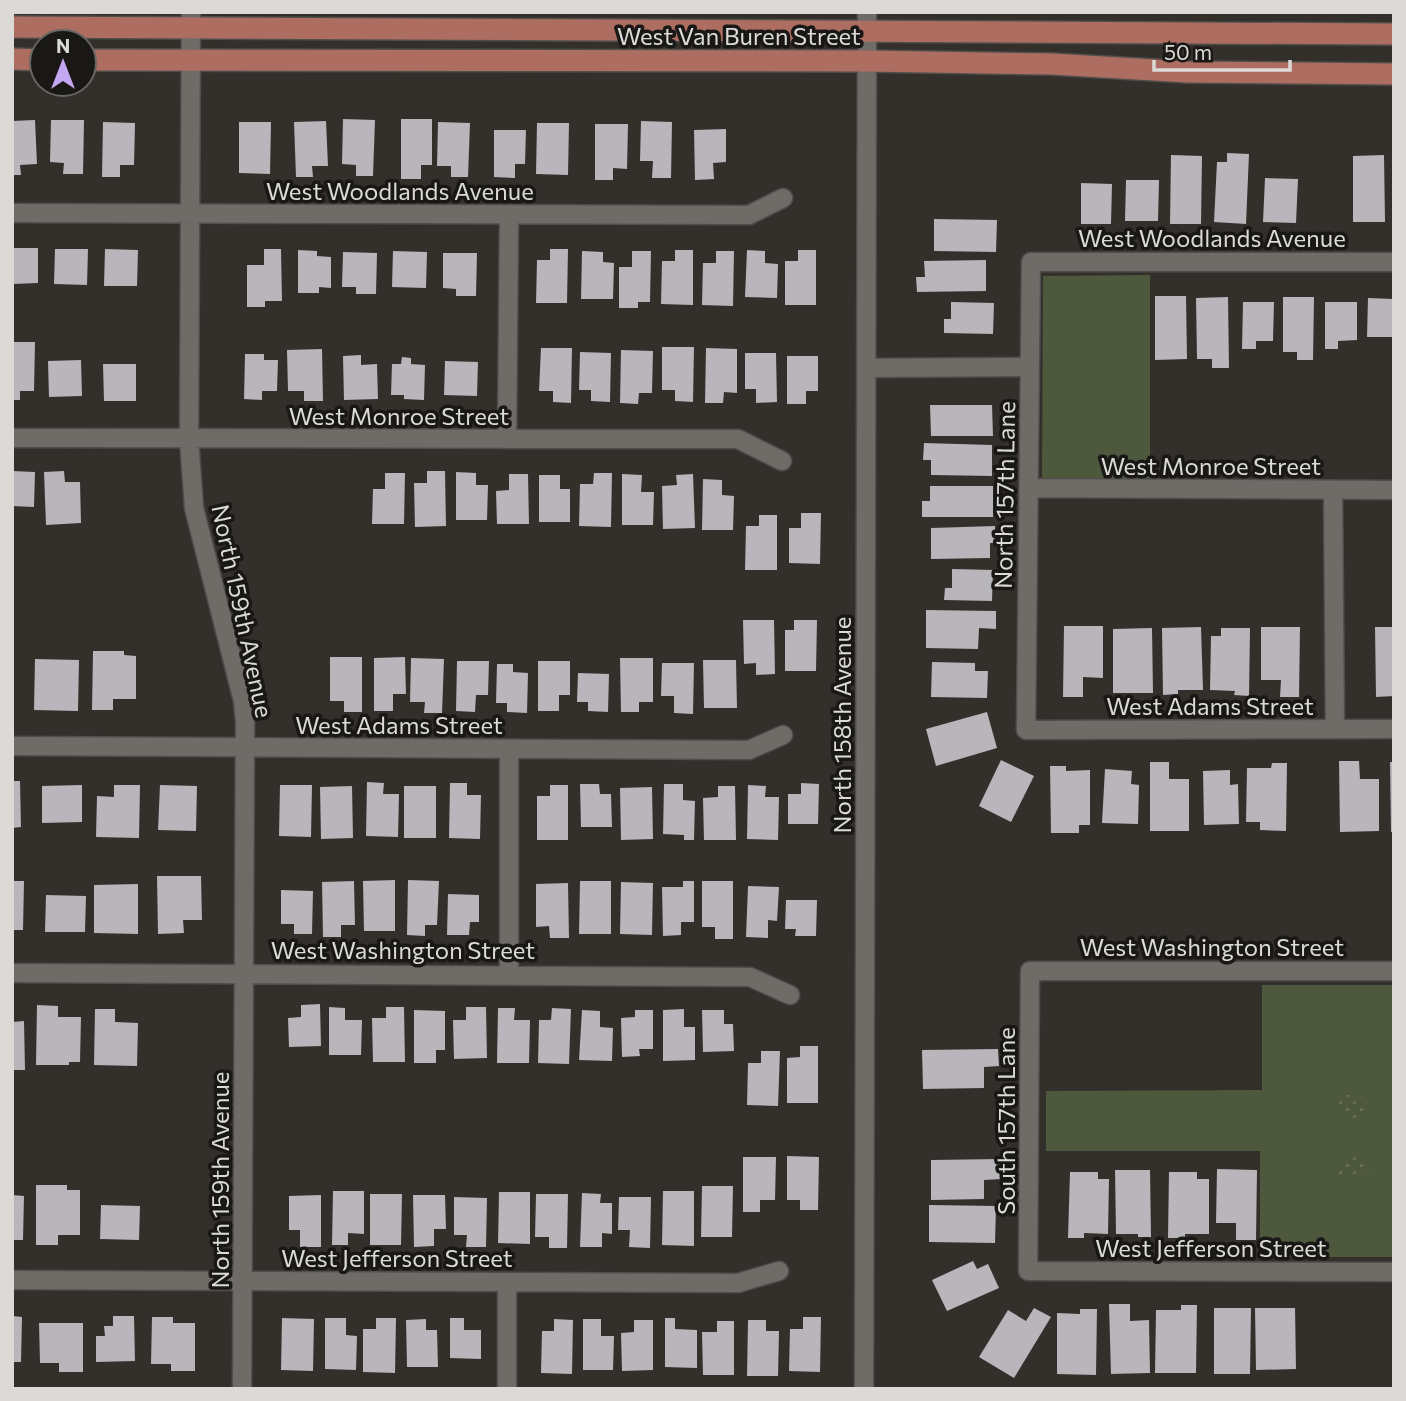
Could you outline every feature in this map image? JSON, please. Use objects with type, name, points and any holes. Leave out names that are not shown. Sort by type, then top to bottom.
[{"type":"main road","name":"West Van Buren Street","points":[[12,27],[191,20],[867,22],[1394,34]]},
{"type":"main road","name":"West Van Buren Street","points":[[98,60],[867,61],[1052,64],[1188,72],[1394,74]]},
{"type":"street","name":"North 159th Avenue","points":[[191,20],[189,439],[194,508],[243,701],[245,748],[242,1389]]},
{"type":"street","name":"North 158th Avenue","points":[[864,1389],[867,22]]},
{"type":"street","name":"West Woodlands Avenue","points":[[12,213],[749,215],[783,198]]},
{"type":"street","points":[[508,439],[509,215]]},
{"type":"street","name":"West Woodlands Avenue","points":[[1031,262],[1394,262]]},
{"type":"street","name":"North 157th Lane","points":[[1026,730],[1031,262]]},
{"type":"street","points":[[866,368],[1030,368]]},
{"type":"street","name":"West Monroe Street","points":[[12,438],[738,439],[782,461]]},
{"type":"street","name":"West Monroe Street","points":[[1028,488],[1394,490]]},
{"type":"street","points":[[1334,490],[1335,729]]},
{"type":"street","name":"West Adams Street","points":[[1026,730],[1394,729]]},
{"type":"street","name":"West Adams Street","points":[[12,746],[749,750],[783,735]]},
{"type":"street","points":[[509,749],[509,975]]},
{"type":"street","name":"West Washington Street","points":[[1030,971],[1394,971]]},
{"type":"street","name":"South 157th Lane","points":[[1028,1271],[1030,971]]},
{"type":"street","name":"West Washington Street","points":[[12,973],[750,977],[790,995]]},
{"type":"street","name":"West Jefferson Street","points":[[12,1280],[738,1283],[779,1271]]},
{"type":"street","name":"West Jefferson Street","points":[[1028,1271],[1394,1272]]},
{"type":"street","points":[[508,1282],[508,1389]]},
{"type":"green space","points":[[1150,275],[1150,478],[1042,480],[1043,276]]},
{"type":"green space","points":[[1262,985],[1394,985],[1394,1257],[1260,1257],[1260,1151],[1046,1151],[1046,1091],[1262,1090]]},
{"type":"green space","points":[[1353,1094],[1369,1099],[1358,1121],[1332,1098]]},
{"type":"green space","points":[[1358,1150],[1370,1171],[1353,1176],[1331,1173],[1344,1159]]},
{"type":"building","points":[[343,119],[375,120],[373,176],[356,176],[356,165],[342,164]]},
{"type":"building","points":[[401,119],[432,119],[432,165],[421,165],[421,179],[401,179]]},
{"type":"building","points":[[35,120],[37,164],[20,165],[21,175],[12,175],[12,121]]},
{"type":"building","points":[[51,120],[84,120],[83,174],[63,174],[64,163],[50,162]]},
{"type":"building","points":[[326,121],[328,166],[312,166],[313,177],[296,177],[294,122]]},
{"type":"building","points":[[641,121],[672,122],[671,178],[652,178],[653,161],[640,161]]},
{"type":"building","points":[[103,122],[135,123],[134,165],[120,165],[120,177],[102,177]]},
{"type":"building","points":[[239,122],[271,122],[270,174],[239,173]]},
{"type":"building","points":[[438,122],[470,123],[468,177],[451,177],[451,166],[437,166]]},
{"type":"building","points":[[537,123],[569,123],[568,175],[536,174]]},
{"type":"building","points":[[595,124],[628,124],[627,169],[613,168],[613,180],[595,180]]},
{"type":"building","points":[[726,129],[726,162],[713,163],[714,179],[695,180],[694,130]]},
{"type":"building","points":[[494,130],[526,130],[525,164],[515,164],[515,178],[494,177]]},
{"type":"building","points":[[1227,153],[1249,154],[1246,224],[1214,222],[1217,162],[1227,162]]},
{"type":"building","points":[[1171,155],[1202,156],[1201,224],[1170,224]]},
{"type":"building","points":[[1384,155],[1385,222],[1353,222],[1353,156]]},
{"type":"building","points":[[1265,178],[1298,179],[1296,223],[1263,222]]},
{"type":"building","points":[[1126,180],[1159,180],[1158,221],[1125,221]]},
{"type":"building","points":[[1081,183],[1112,184],[1111,224],[1081,224]]},
{"type":"building","points":[[934,219],[997,220],[996,252],[934,251]]},
{"type":"building","points":[[12,248],[38,248],[38,283],[12,284]]},
{"type":"building","points":[[55,249],[88,249],[87,285],[54,284]]},
{"type":"building","points":[[105,249],[138,250],[137,286],[104,286]]},
{"type":"building","points":[[264,249],[281,249],[282,301],[265,301],[265,307],[247,307],[247,265],[264,265]]},
{"type":"building","points":[[550,249],[568,249],[567,303],[536,303],[537,260],[550,260]]},
{"type":"building","points":[[298,250],[317,251],[317,256],[331,257],[331,288],[319,287],[319,293],[298,293]]},
{"type":"building","points":[[675,250],[693,250],[693,305],[661,304],[662,261],[675,261]]},
{"type":"building","points":[[747,250],[765,251],[765,263],[778,264],[777,298],[745,297]]},
{"type":"building","points":[[798,250],[816,250],[816,305],[785,305],[785,261],[798,261]]},
{"type":"building","points":[[393,251],[427,252],[426,288],[392,287]]},
{"type":"building","points":[[582,251],[603,252],[603,262],[614,263],[613,299],[581,299]]},
{"type":"building","points":[[632,251],[651,251],[650,302],[638,302],[638,308],[619,308],[619,267],[632,267]]},
{"type":"building","points":[[716,251],[734,251],[733,306],[702,305],[703,263],[716,263]]},
{"type":"building","points":[[343,252],[377,253],[376,294],[356,294],[356,287],[342,287]]},
{"type":"building","points":[[443,253],[477,253],[476,296],[456,296],[456,289],[443,288]]},
{"type":"building","points":[[986,260],[986,291],[917,292],[916,277],[925,277],[924,261]]},
{"type":"building","points":[[1155,296],[1186,296],[1187,359],[1155,360]]},
{"type":"building","points":[[1228,297],[1229,368],[1212,368],[1212,359],[1197,359],[1196,298]]},
{"type":"building","points":[[1283,297],[1314,297],[1313,360],[1297,360],[1297,352],[1283,352]]},
{"type":"building","points":[[1368,298],[1394,299],[1394,337],[1367,337]]},
{"type":"building","points":[[951,302],[994,303],[993,334],[944,333],[944,319],[951,319]]},
{"type":"building","points":[[1243,302],[1274,302],[1273,341],[1256,341],[1256,349],[1242,349]]},
{"type":"building","points":[[1325,302],[1357,302],[1357,340],[1338,341],[1338,349],[1325,349]]},
{"type":"building","points":[[12,342],[35,342],[34,391],[20,391],[20,400],[12,400]]},
{"type":"building","points":[[662,347],[694,347],[693,402],[675,401],[675,390],[662,390]]},
{"type":"building","points":[[541,348],[572,348],[571,403],[553,402],[553,391],[539,391]]},
{"type":"building","points":[[706,348],[737,349],[737,393],[724,392],[723,403],[705,403]]},
{"type":"building","points":[[322,349],[323,401],[304,401],[304,391],[288,391],[287,350]]},
{"type":"building","points":[[621,350],[653,351],[652,393],[639,393],[638,404],[620,403]]},
{"type":"building","points":[[580,352],[611,353],[610,402],[591,401],[591,390],[579,390]]},
{"type":"building","points":[[745,353],[776,353],[777,402],[756,403],[756,389],[745,389]]},
{"type":"building","points":[[245,354],[264,354],[264,360],[278,360],[277,391],[262,391],[262,400],[244,399]]},
{"type":"building","points":[[361,355],[361,365],[377,364],[378,399],[344,400],[343,356]]},
{"type":"building","points":[[787,356],[818,356],[818,391],[806,391],[806,404],[787,404]]},
{"type":"building","points":[[402,357],[411,358],[411,364],[425,365],[424,400],[391,395],[392,364],[401,364]]},
{"type":"building","points":[[81,360],[82,396],[49,397],[48,361]]},
{"type":"building","points":[[445,361],[478,362],[477,396],[444,395]]},
{"type":"building","points":[[103,364],[136,364],[136,401],[104,401]]},
{"type":"building","points":[[930,405],[992,405],[993,436],[931,436]]},
{"type":"building","points":[[924,443],[992,445],[992,476],[931,475],[931,460],[923,460]]},
{"type":"building","points":[[12,471],[35,472],[34,507],[12,506]]},
{"type":"building","points":[[64,471],[65,482],[80,482],[81,523],[46,525],[44,472]]},
{"type":"building","points":[[427,471],[445,471],[446,526],[415,527],[414,483],[427,483]]},
{"type":"building","points":[[456,472],[476,473],[476,485],[488,485],[487,520],[456,520]]},
{"type":"building","points":[[385,473],[405,473],[404,524],[372,524],[373,489],[385,489]]},
{"type":"building","points":[[594,473],[612,473],[611,527],[579,526],[580,484],[593,484]]},
{"type":"building","points":[[509,474],[528,474],[529,524],[497,524],[496,491],[509,490]]},
{"type":"building","points":[[622,474],[642,475],[641,492],[654,492],[653,525],[622,525]]},
{"type":"building","points":[[693,474],[695,528],[663,529],[662,486],[677,485],[676,475]]},
{"type":"building","points":[[539,475],[560,475],[560,489],[570,489],[570,522],[539,522]]},
{"type":"building","points":[[703,479],[722,480],[722,495],[734,496],[733,530],[702,530]]},
{"type":"building","points":[[930,486],[993,486],[993,517],[922,517],[922,501],[930,501]]},
{"type":"building","points":[[801,513],[821,513],[820,564],[789,563],[789,528],[801,528]]},
{"type":"building","points":[[759,515],[777,515],[777,570],[745,570],[746,526],[759,526]]},
{"type":"building","points":[[995,526],[995,543],[990,543],[990,558],[931,559],[931,528]]},
{"type":"building","points":[[952,569],[993,570],[992,601],[944,600],[945,588],[952,588]]},
{"type":"building","points":[[926,610],[996,611],[996,629],[979,628],[978,649],[926,648]]},
{"type":"building","points":[[743,620],[774,620],[775,674],[756,675],[756,663],[744,664]]},
{"type":"building","points":[[794,620],[817,620],[816,671],[785,671],[785,630],[794,630]]},
{"type":"building","points":[[1064,626],[1103,626],[1103,678],[1083,677],[1083,697],[1063,697]]},
{"type":"building","points":[[1201,627],[1203,690],[1178,690],[1178,694],[1163,695],[1162,628]]},
{"type":"building","points":[[1261,627],[1300,627],[1299,697],[1280,697],[1281,680],[1261,680]]},
{"type":"building","points":[[1375,627],[1394,627],[1394,696],[1376,697]]},
{"type":"building","points":[[1152,628],[1153,693],[1113,693],[1113,629]]},
{"type":"building","points":[[1221,628],[1250,628],[1249,696],[1234,695],[1235,691],[1210,690],[1211,636],[1221,636]]},
{"type":"building","points":[[93,651],[124,651],[124,655],[136,656],[136,699],[113,699],[113,710],[92,710]]},
{"type":"building","points":[[330,657],[362,657],[362,712],[344,712],[344,701],[330,701]]},
{"type":"building","points":[[405,657],[406,694],[393,694],[393,711],[374,711],[374,658]]},
{"type":"building","points":[[411,658],[444,659],[442,713],[424,713],[425,702],[410,702]]},
{"type":"building","points":[[620,658],[653,658],[653,702],[639,702],[639,712],[621,712]]},
{"type":"building","points":[[35,659],[79,660],[78,711],[34,710]]},
{"type":"building","points":[[703,660],[736,660],[737,708],[704,708]]},
{"type":"building","points":[[457,661],[489,661],[488,695],[476,695],[475,712],[456,711]]},
{"type":"building","points":[[538,661],[570,661],[570,695],[559,695],[559,711],[538,711]]},
{"type":"building","points":[[932,662],[975,663],[975,671],[988,671],[987,698],[931,697]]},
{"type":"building","points":[[662,663],[694,663],[693,714],[674,713],[674,696],[661,696]]},
{"type":"building","points":[[497,664],[513,664],[513,672],[528,673],[527,713],[507,712],[507,703],[496,703]]},
{"type":"building","points":[[578,673],[609,674],[608,712],[588,711],[588,702],[577,702]]},
{"type":"building","points":[[987,712],[997,748],[936,766],[926,729]]},
{"type":"building","points":[[1001,760],[1034,776],[1011,822],[979,806]]},
{"type":"building","points":[[1339,761],[1359,761],[1360,779],[1379,779],[1379,831],[1340,832]]},
{"type":"building","points":[[1150,762],[1169,762],[1169,779],[1189,779],[1189,831],[1150,831]]},
{"type":"building","points":[[1390,762],[1394,762],[1394,832],[1391,832]]},
{"type":"building","points":[[1272,763],[1287,763],[1286,831],[1260,830],[1260,822],[1246,822],[1247,768],[1271,768]]},
{"type":"building","points":[[1050,766],[1066,766],[1066,771],[1090,770],[1090,825],[1079,825],[1079,833],[1051,833]]},
{"type":"building","points":[[1105,769],[1132,771],[1131,784],[1139,785],[1138,824],[1102,823]]},
{"type":"building","points":[[1230,770],[1230,785],[1238,784],[1239,824],[1204,825],[1203,771]]},
{"type":"building","points":[[12,781],[20,781],[21,827],[12,828]]},
{"type":"building","points":[[367,782],[384,783],[383,794],[399,794],[398,837],[366,836]]},
{"type":"building","points":[[450,783],[467,783],[467,795],[481,795],[480,839],[449,838]]},
{"type":"building","points":[[801,783],[819,784],[818,824],[788,824],[788,794],[801,794]]},
{"type":"building","points":[[580,784],[599,784],[600,794],[611,794],[612,827],[581,827]]},
{"type":"building","points":[[664,784],[683,784],[683,800],[695,801],[694,840],[684,840],[684,835],[663,834]]},
{"type":"building","points":[[82,785],[82,822],[42,823],[42,786]]},
{"type":"building","points":[[114,785],[140,785],[139,838],[96,837],[97,796],[114,797]]},
{"type":"building","points":[[160,785],[197,786],[196,831],[158,830]]},
{"type":"building","points":[[280,785],[312,785],[311,837],[279,836]]},
{"type":"building","points":[[550,785],[568,785],[568,840],[537,840],[537,796],[550,796]]},
{"type":"building","points":[[748,785],[766,786],[765,797],[779,797],[778,840],[747,839]]},
{"type":"building","points":[[352,786],[353,838],[321,839],[320,787]]},
{"type":"building","points":[[404,786],[436,786],[436,838],[404,838]]},
{"type":"building","points":[[718,786],[735,786],[736,840],[704,840],[703,798],[718,797]]},
{"type":"building","points":[[652,787],[653,839],[621,840],[620,788]]},
{"type":"building","points":[[157,876],[201,876],[202,920],[183,920],[184,933],[158,934]]},
{"type":"building","points":[[395,880],[395,931],[364,931],[363,881]]},
{"type":"building","points":[[408,880],[439,881],[437,925],[425,925],[425,936],[407,935]]},
{"type":"building","points":[[12,881],[24,881],[23,930],[12,930]]},
{"type":"building","points":[[354,881],[355,925],[341,925],[341,937],[323,937],[322,882]]},
{"type":"building","points":[[580,881],[611,881],[611,934],[579,934]]},
{"type":"building","points":[[683,881],[694,881],[694,922],[681,922],[681,935],[663,936],[662,887],[683,887]]},
{"type":"building","points":[[702,881],[733,881],[733,939],[715,939],[715,927],[702,927]]},
{"type":"building","points":[[621,882],[653,883],[652,935],[620,934]]},
{"type":"building","points":[[568,883],[569,938],[550,938],[549,926],[536,927],[536,884]]},
{"type":"building","points":[[138,884],[138,934],[94,933],[94,885]]},
{"type":"building","points":[[748,886],[779,887],[777,921],[768,920],[768,938],[746,937]]},
{"type":"building","points":[[281,890],[313,891],[312,934],[294,934],[294,924],[281,924]]},
{"type":"building","points":[[448,894],[479,895],[479,922],[470,922],[469,935],[447,935]]},
{"type":"building","points":[[46,895],[86,896],[85,932],[45,932]]},
{"type":"building","points":[[786,900],[817,900],[816,936],[795,936],[796,929],[785,929]]},
{"type":"building","points":[[320,1004],[321,1046],[289,1047],[288,1018],[301,1017],[301,1005]]},
{"type":"building","points":[[37,1005],[58,1006],[58,1017],[81,1017],[80,1062],[69,1062],[69,1065],[36,1065]]},
{"type":"building","points":[[329,1007],[345,1008],[345,1020],[362,1020],[361,1055],[329,1055]]},
{"type":"building","points":[[386,1007],[404,1007],[405,1062],[373,1062],[372,1018],[386,1018]]},
{"type":"building","points":[[466,1007],[486,1007],[487,1058],[454,1059],[453,1020],[466,1020]]},
{"type":"building","points":[[498,1008],[515,1008],[514,1020],[530,1020],[529,1063],[497,1063]]},
{"type":"building","points":[[552,1008],[571,1009],[569,1064],[538,1063],[539,1020],[551,1020]]},
{"type":"building","points":[[95,1009],[115,1009],[115,1022],[138,1023],[137,1066],[94,1065]]},
{"type":"building","points":[[684,1009],[684,1027],[695,1027],[695,1060],[663,1061],[663,1010]]},
{"type":"building","points":[[414,1010],[445,1011],[445,1050],[436,1050],[436,1063],[414,1063]]},
{"type":"building","points":[[582,1010],[600,1011],[600,1027],[613,1028],[612,1061],[579,1060]]},
{"type":"building","points":[[635,1010],[653,1010],[653,1049],[639,1049],[640,1056],[622,1057],[621,1018],[635,1017]]},
{"type":"building","points":[[702,1010],[724,1010],[724,1024],[733,1024],[734,1051],[703,1052]]},
{"type":"building","points":[[24,1021],[25,1070],[12,1070],[12,1022]]},
{"type":"building","points":[[800,1046],[818,1046],[818,1103],[787,1103],[787,1058],[800,1057]]},
{"type":"building","points":[[998,1049],[999,1066],[984,1067],[984,1088],[923,1089],[922,1050]]},
{"type":"building","points":[[761,1051],[780,1051],[778,1106],[747,1105],[748,1063],[761,1063]]},
{"type":"building","points":[[787,1156],[819,1157],[818,1210],[800,1210],[800,1200],[787,1200]]},
{"type":"building","points":[[743,1157],[776,1157],[775,1200],[760,1200],[760,1212],[743,1212]]},
{"type":"building","points":[[1001,1159],[1001,1179],[984,1180],[984,1199],[931,1200],[931,1160]]},
{"type":"building","points":[[1217,1169],[1257,1170],[1256,1240],[1236,1240],[1236,1223],[1216,1223]]},
{"type":"building","points":[[1115,1170],[1150,1170],[1151,1237],[1116,1234]]},
{"type":"building","points":[[1070,1172],[1098,1172],[1098,1179],[1109,1179],[1108,1234],[1084,1233],[1084,1238],[1068,1238]]},
{"type":"building","points":[[1169,1172],[1197,1172],[1197,1179],[1209,1179],[1209,1234],[1185,1234],[1185,1238],[1168,1238]]},
{"type":"building","points":[[36,1185],[67,1185],[67,1190],[80,1190],[80,1235],[58,1235],[58,1245],[36,1245]]},
{"type":"building","points":[[702,1186],[733,1186],[732,1237],[701,1237]]},
{"type":"building","points":[[333,1191],[364,1191],[364,1234],[348,1233],[348,1245],[332,1245]]},
{"type":"building","points":[[663,1191],[694,1191],[694,1246],[662,1245]]},
{"type":"building","points":[[499,1192],[530,1192],[530,1244],[498,1243]]},
{"type":"building","points":[[582,1193],[601,1194],[600,1203],[612,1203],[612,1234],[602,1233],[602,1247],[580,1247]]},
{"type":"building","points":[[370,1194],[402,1194],[401,1245],[370,1245]]},
{"type":"building","points":[[536,1194],[568,1194],[567,1248],[549,1248],[549,1237],[535,1237]]},
{"type":"building","points":[[12,1195],[24,1196],[23,1240],[12,1240]]},
{"type":"building","points":[[321,1195],[321,1247],[300,1247],[300,1230],[289,1230],[289,1196]]},
{"type":"building","points":[[413,1195],[445,1195],[446,1229],[434,1229],[434,1246],[414,1247]]},
{"type":"building","points":[[454,1197],[487,1198],[486,1247],[466,1247],[467,1235],[454,1235]]},
{"type":"building","points":[[619,1197],[651,1197],[650,1248],[629,1247],[630,1230],[618,1230]]},
{"type":"building","points":[[101,1205],[140,1206],[139,1240],[100,1239]]},
{"type":"building","points":[[929,1205],[996,1206],[995,1243],[929,1242]]},
{"type":"building","points":[[973,1261],[977,1269],[988,1264],[999,1288],[947,1311],[932,1280]]},
{"type":"building","points":[[1109,1304],[1130,1304],[1130,1321],[1149,1320],[1150,1373],[1111,1374]]},
{"type":"building","points":[[1181,1305],[1197,1305],[1196,1373],[1155,1373],[1156,1310],[1181,1310]]},
{"type":"building","points":[[1034,1308],[1051,1317],[1014,1378],[979,1357],[1008,1310],[1026,1321]]},
{"type":"building","points":[[1214,1308],[1251,1308],[1250,1374],[1214,1374]]},
{"type":"building","points":[[1255,1308],[1295,1308],[1296,1369],[1256,1370]]},
{"type":"building","points":[[1080,1309],[1097,1309],[1096,1375],[1057,1374],[1057,1313],[1080,1314]]},
{"type":"building","points":[[12,1316],[22,1317],[21,1362],[12,1362]]},
{"type":"building","points":[[113,1316],[134,1316],[135,1361],[96,1362],[96,1336],[105,1336],[104,1326],[113,1326]]},
{"type":"building","points":[[152,1317],[173,1317],[173,1323],[195,1323],[195,1371],[171,1371],[171,1364],[151,1364]]},
{"type":"building","points":[[803,1317],[821,1317],[820,1372],[789,1371],[790,1329],[803,1329]]},
{"type":"building","points":[[282,1318],[314,1319],[313,1371],[281,1370]]},
{"type":"building","points":[[325,1318],[346,1318],[346,1335],[357,1336],[356,1370],[325,1369]]},
{"type":"building","points":[[376,1318],[396,1318],[395,1373],[363,1372],[363,1329],[376,1329]]},
{"type":"building","points":[[450,1318],[464,1318],[464,1330],[481,1330],[481,1359],[450,1358]]},
{"type":"building","points":[[665,1318],[675,1318],[675,1329],[697,1330],[697,1368],[665,1367]]},
{"type":"building","points":[[426,1319],[426,1330],[437,1330],[438,1367],[407,1367],[406,1320]]},
{"type":"building","points":[[554,1319],[573,1320],[572,1374],[541,1373],[542,1331],[554,1331]]},
{"type":"building","points":[[583,1319],[601,1319],[601,1336],[614,1336],[613,1370],[583,1370]]},
{"type":"building","points":[[634,1320],[653,1320],[653,1370],[622,1371],[621,1333],[634,1332]]},
{"type":"building","points":[[748,1320],[766,1320],[766,1331],[779,1331],[778,1376],[747,1376]]},
{"type":"building","points":[[717,1321],[734,1321],[734,1375],[703,1375],[702,1332],[717,1332]]},
{"type":"building","points":[[39,1323],[83,1323],[83,1372],[59,1372],[59,1363],[40,1363]]}]
